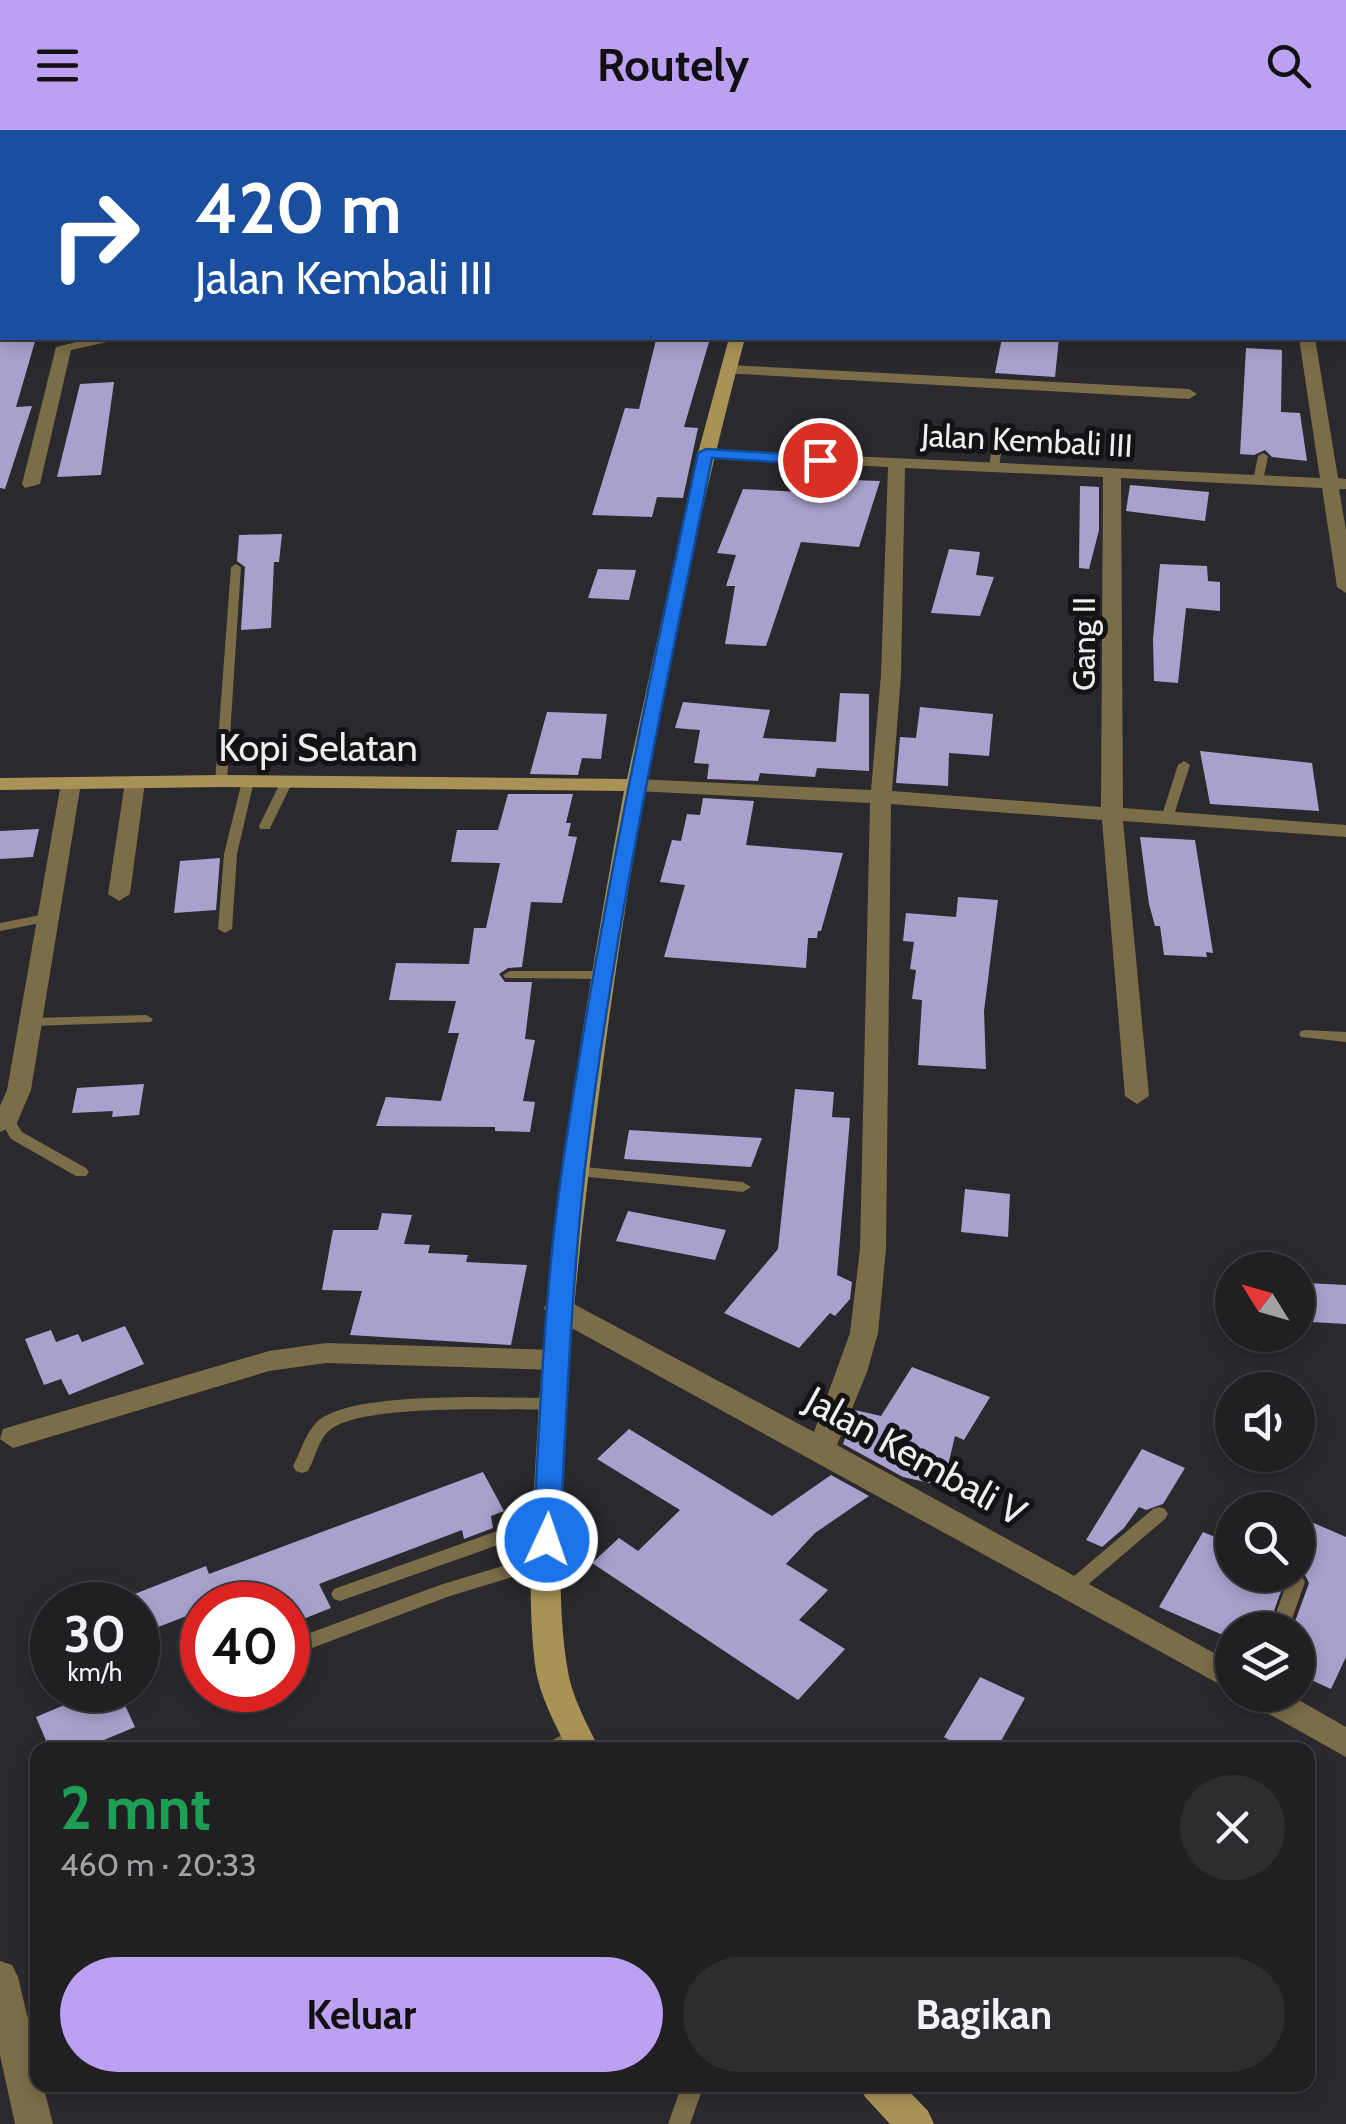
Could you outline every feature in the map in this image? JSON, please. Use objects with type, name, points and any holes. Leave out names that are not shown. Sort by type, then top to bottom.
[{"type":"street","points":[[31,484],[64,348],[106,340]]},
{"type":"street","points":[[581,1742],[551,1668],[546,1560],[558,1308],[573,1171],[636,785],[706,453],[736,340]]},
{"type":"street","points":[[1306,340],[1336,484],[1346,587]]},
{"type":"street","points":[[728,370],[1190,394]]},
{"type":"street","name":"Jalan Kembali III","points":[[706,453],[1336,484]]},
{"type":"street","points":[[821,1449],[853,1372],[864,1333],[873,1249],[881,797],[891,675],[897,463]]},
{"type":"street","name":"Gang II","points":[[1112,474],[1112,814],[1137,1096]]},
{"type":"street","name":"Kopi Selatan","points":[[0,784],[287,781],[636,785]]},
{"type":"street","points":[[120,894],[135,782]]},
{"type":"street","points":[[3,1122],[18,1090],[71,783]]},
{"type":"street","points":[[636,785],[881,797],[1346,832]]},
{"type":"street","name":"Jalan Kembali V","points":[[558,1308],[1215,1668]]},
{"type":"street","points":[[13,1437],[269,1361],[326,1352],[556,1360]]},
{"type":"street","points":[[1293,1712],[1346,1743]]},
{"type":"street","points":[[0,1977],[34,2124]]},
{"type":"street","points":[[885,2092],[915,2124]]},
{"type":"lane","points":[[994,468],[1000,434]]},
{"type":"lane","points":[[1258,481],[1263,456]]},
{"type":"lane","points":[[221,781],[236,567]]},
{"type":"lane","points":[[1167,818],[1184,765]]},
{"type":"lane","points":[[225,929],[229,852],[248,781]]},
{"type":"lane","points":[[266,826],[287,781]]},
{"type":"lane","points":[[0,927],[46,918]]},
{"type":"lane","points":[[510,975],[602,975]]},
{"type":"lane","points":[[31,1022],[146,1019]]},
{"type":"lane","points":[[1306,1034],[1346,1036]]},
{"type":"lane","points":[[3,1122],[16,1135],[81,1172]]},
{"type":"lane","points":[[573,1171],[744,1187]]},
{"type":"lane","points":[[302,1466],[324,1426],[347,1413],[410,1406],[554,1404]]},
{"type":"lane","points":[[1072,1588],[1158,1514]]},
{"type":"lane","points":[[340,1594],[548,1520]]},
{"type":"lane","points":[[310,1641],[446,1590],[546,1560]]},
{"type":"lane","points":[[679,2124],[690,2092]]},
{"type":"building","points":[[0,340],[35,340],[16,407],[32,406],[5,489],[0,488]]},
{"type":"building","points":[[656,340],[709,342],[684,427],[698,428],[683,498],[657,497],[652,517],[592,515],[625,408],[639,409]]},
{"type":"building","points":[[1002,340],[1059,340],[1055,377],[995,373]]},
{"type":"building","points":[[1246,348],[1282,350],[1281,412],[1300,413],[1307,461],[1272,457],[1265,450],[1254,455],[1240,454]]},
{"type":"building","points":[[114,382],[101,475],[57,477],[80,384]]},
{"type":"building","points":[[824,479],[880,481],[859,547],[801,542],[766,646],[725,644],[735,586],[726,586],[736,555],[717,553],[743,489],[822,493]]},
{"type":"building","points":[[1130,485],[1209,492],[1205,521],[1126,511]]},
{"type":"building","points":[[1080,486],[1099,487],[1099,530],[1089,569],[1079,568]]},
{"type":"building","points":[[282,534],[279,562],[274,562],[271,628],[241,630],[245,567],[237,561],[239,535]]},
{"type":"building","points":[[949,549],[980,552],[976,575],[994,577],[980,616],[931,613]]},
{"type":"building","points":[[1160,564],[1207,566],[1208,581],[1220,582],[1220,611],[1186,608],[1178,683],[1154,681],[1153,639]]},
{"type":"building","points":[[598,569],[636,570],[629,600],[588,598]]},
{"type":"building","points":[[840,693],[869,694],[869,771],[817,768],[815,777],[760,773],[758,781],[707,779],[709,764],[694,763],[700,730],[675,728],[683,702],[770,710],[763,738],[836,742]]},
{"type":"building","points":[[920,707],[993,714],[989,756],[949,753],[948,786],[896,783],[900,737],[916,738]]},
{"type":"building","points":[[547,712],[607,714],[601,759],[582,758],[578,775],[530,774]]},
{"type":"building","points":[[1200,751],[1312,763],[1319,811],[1210,804]]},
{"type":"building","points":[[508,794],[573,794],[566,823],[571,823],[568,836],[577,837],[562,903],[531,902],[522,967],[508,968],[499,974],[505,982],[532,982],[525,1039],[535,1040],[523,1101],[535,1102],[530,1132],[495,1131],[495,1127],[376,1126],[386,1097],[441,1101],[459,1033],[448,1033],[456,1001],[389,1000],[396,963],[469,964],[474,928],[486,928],[500,863],[451,862],[457,830],[498,830]]},
{"type":"building","points":[[703,798],[754,801],[746,845],[843,853],[821,931],[817,938],[808,938],[806,968],[664,957],[685,885],[660,882],[672,840],[681,841],[687,814],[700,815]]},
{"type":"building","points":[[39,829],[33,857],[0,859],[0,831]]},
{"type":"building","points":[[1140,837],[1195,840],[1213,953],[1206,952],[1207,957],[1164,955],[1160,926],[1155,926],[1149,904]]},
{"type":"building","points":[[220,858],[216,910],[174,913],[180,861]]},
{"type":"building","points":[[958,897],[998,900],[984,1011],[986,1069],[918,1065],[922,1000],[912,999],[916,970],[910,969],[914,942],[903,941],[906,913],[956,917]]},
{"type":"building","points":[[144,1084],[139,1115],[112,1117],[113,1111],[72,1113],[77,1088]]},
{"type":"building","points":[[795,1089],[834,1092],[832,1117],[850,1118],[837,1275],[852,1282],[850,1299],[835,1316],[830,1313],[799,1348],[724,1313],[778,1249]]},
{"type":"building","points":[[629,1130],[762,1138],[751,1167],[624,1159]]},
{"type":"building","points":[[965,1189],[1010,1194],[1008,1237],[961,1232]]},
{"type":"building","points":[[628,1211],[726,1230],[715,1260],[616,1241]]},
{"type":"building","points":[[382,1213],[412,1215],[404,1244],[430,1245],[428,1253],[468,1255],[466,1262],[527,1265],[511,1345],[350,1335],[362,1291],[322,1290],[333,1230],[378,1230]]},
{"type":"building","points":[[1315,1283],[1346,1285],[1346,1324],[1315,1322]]},
{"type":"building","points":[[125,1326],[144,1364],[69,1395],[61,1379],[44,1385],[25,1339],[51,1330],[56,1342],[78,1334],[82,1342]]},
{"type":"building","points":[[912,1367],[990,1397],[964,1440],[955,1436],[943,1486],[903,1477],[843,1444],[855,1410],[881,1416]]},
{"type":"building","points":[[629,1429],[772,1516],[831,1475],[869,1496],[815,1533],[786,1564],[828,1590],[799,1620],[845,1649],[798,1700],[592,1563],[619,1538],[638,1551],[680,1510],[597,1459]]},
{"type":"building","points":[[1142,1449],[1185,1468],[1163,1504],[1146,1510],[1139,1507],[1124,1528],[1102,1547],[1086,1540]]},
{"type":"building","points":[[483,1472],[504,1511],[491,1516],[493,1528],[464,1539],[462,1530],[319,1584],[331,1608],[310,1616],[310,1582],[180,1582],[180,1619],[160,1626],[160,1584],[206,1566],[209,1574]]},
{"type":"building","points":[[1315,1524],[1346,1537],[1346,1657],[1331,1689],[1315,1682],[1315,1612],[1299,1612],[1306,1592],[1315,1592]]},
{"type":"building","points":[[1203,1532],[1215,1537],[1215,1592],[1281,1592],[1274,1612],[1215,1612],[1215,1632],[1159,1607]]},
{"type":"building","points":[[980,1677],[1025,1698],[1000,1742],[950,1742],[944,1737]]},
{"type":"building","points":[[48,1712],[128,1712],[135,1727],[99,1742],[47,1742],[36,1717]]},
{"type":"route","points":[[547,1540],[558,1308],[573,1171],[629,821],[706,453],[820,460]]}]
